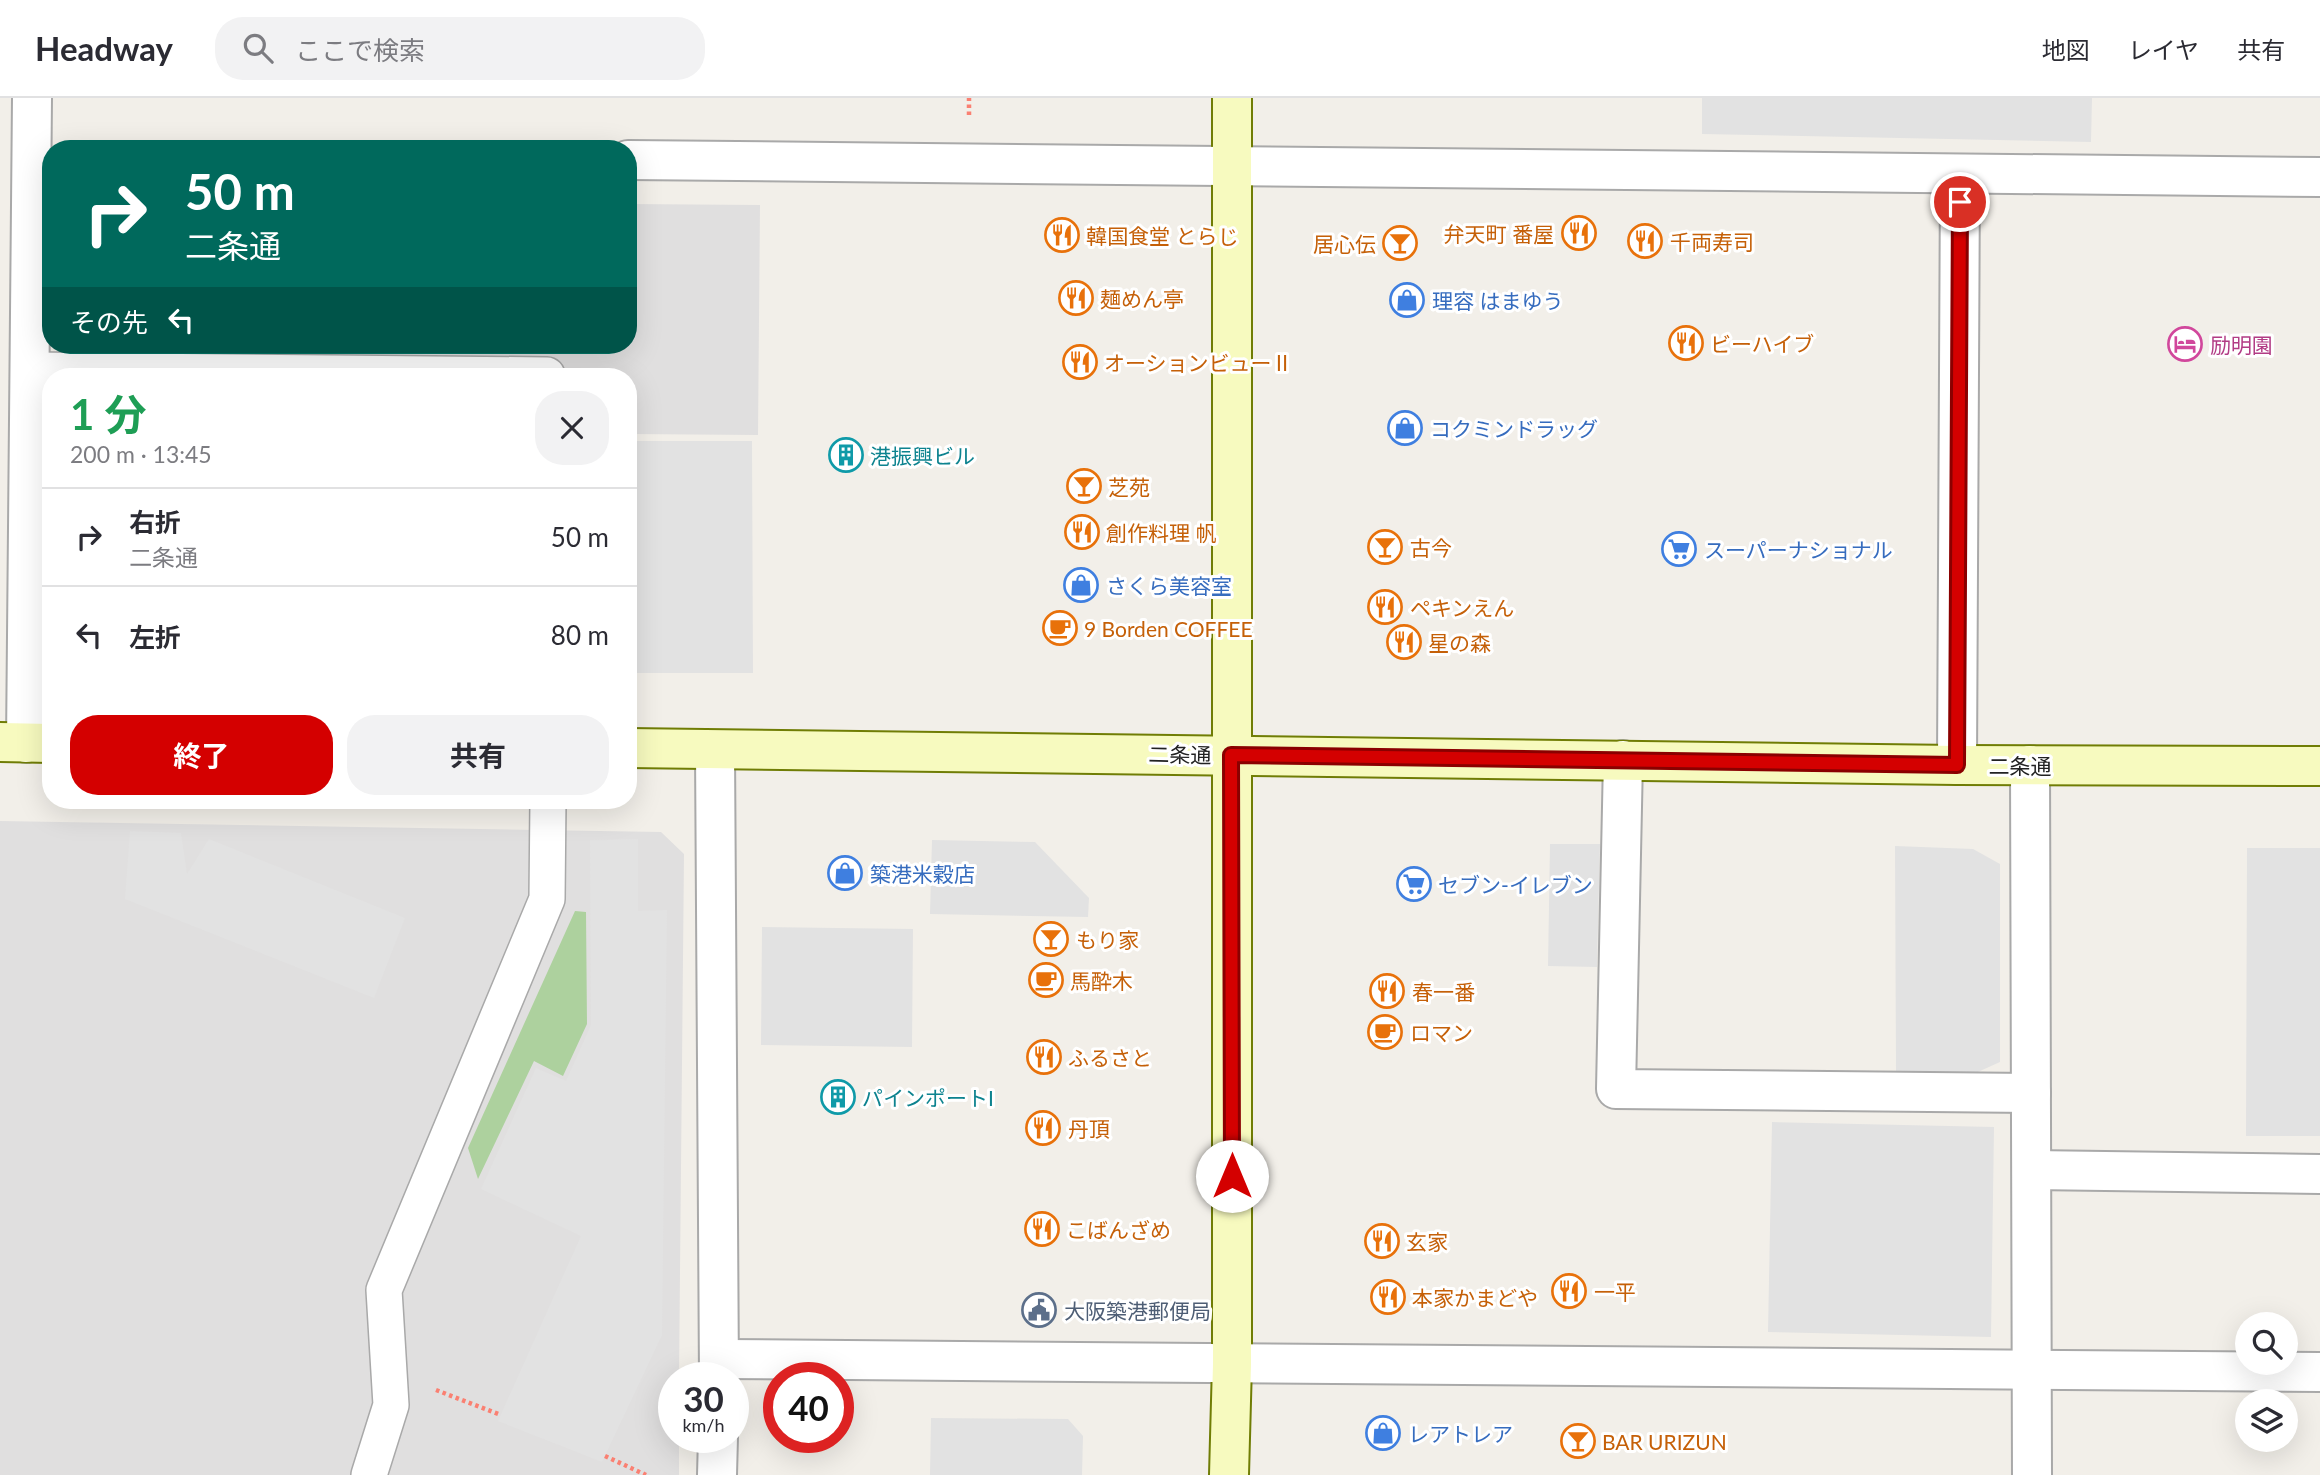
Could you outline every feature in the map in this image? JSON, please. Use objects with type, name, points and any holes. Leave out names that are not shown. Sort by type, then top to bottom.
[{"type":"street","points":[[26,743],[29,370],[27,153],[32,98]]},
{"type":"street","points":[[1228,1475],[1232,1364],[1232,98]]},
{"type":"street","points":[[637,160],[2320,177]]},
{"type":"street","points":[[1957,765],[1960,175]]},
{"type":"street","name":"二条通","points":[[637,748],[1957,765],[2320,766]]},
{"type":"street","points":[[715,750],[719,1362]]},
{"type":"street","points":[[1623,760],[1616,1089],[2031,1093]]},
{"type":"street","points":[[2030,765],[2032,1475]]},
{"type":"street","points":[[2032,1171],[2320,1174]]},
{"type":"street","points":[[749,1368],[1232,1364],[2320,1373]]},
{"type":"street","points":[[717,1475],[718,1453]]},
{"type":"lane","points":[[29,370],[42,370]]},
{"type":"lane","points":[[369,1475],[391,1405],[384,1290],[547,899],[548,809]]},
{"type":"path","points":[[389,1372],[501,1415]]},
{"type":"path","points":[[605,1456],[646,1475]]},
{"type":"shaded area","points":[[1702,98],[2092,98],[2091,142],[1702,134]]},
{"type":"shaded area","points":[[637,204],[760,205],[758,435],[637,434],[637,368],[66,368],[67,354],[637,354]]},
{"type":"shaded area","points":[[637,441],[752,441],[753,673],[637,673]]},
{"type":"shaded area","points":[[0,821],[661,832],[684,854],[679,1362],[658,1362],[658,1453],[679,1453],[679,1475],[0,1475]]},
{"type":"shaded area","points":[[130,831],[181,833],[187,874],[209,839],[405,918],[374,998],[125,899]]},
{"type":"shaded area","points":[[638,839],[638,911],[667,910],[662,1335],[602,1462],[498,1421],[581,1236],[481,1189],[536,1068],[566,1081],[591,1025],[590,840]]},
{"type":"shaded area","points":[[932,840],[1035,842],[1089,898],[1088,917],[930,914]]},
{"type":"shaded area","points":[[1550,844],[1600,844],[1597,967],[1548,966]]},
{"type":"shaded area","points":[[1895,846],[1973,849],[2000,864],[2000,1062],[1969,1076],[1896,1072]]},
{"type":"shaded area","points":[[2247,848],[2320,848],[2320,1136],[2246,1136]]},
{"type":"shaded area","points":[[762,927],[913,929],[912,1047],[761,1045]]},
{"type":"shaded area","points":[[1772,1122],[1994,1127],[1991,1337],[1768,1332]]},
{"type":"shaded area","points":[[931,1418],[1068,1419],[1083,1436],[1082,1475],[930,1475]]},
{"type":"green space","points":[[575,911],[586,912],[587,1024],[563,1076],[534,1061],[478,1179],[468,1148]]},
{"type":"place","name":"弁天町 番屋","points":[[1579,233]]},
{"type":"place","name":"韓国食堂 とらじ","points":[[1062,235]]},
{"type":"place","name":"千両寿司","points":[[1645,241]]},
{"type":"place","name":"居心伝","points":[[1400,243]]},
{"type":"place","name":"麺めん亭","points":[[1076,298]]},
{"type":"place","name":"理容 はまゆう","points":[[1407,300]]},
{"type":"place","name":"ビーハイブ","points":[[1686,343]]},
{"type":"place","name":"励明園","points":[[2185,344]]},
{"type":"place","name":"オーションビューⅡ","points":[[1080,362]]},
{"type":"place","name":"コクミンドラッグ","points":[[1405,428]]},
{"type":"place","name":"港振興ビル","points":[[846,455]]},
{"type":"place","name":"芝苑","points":[[1084,486]]},
{"type":"place","name":"創作料理 帆","points":[[1082,532]]},
{"type":"place","name":"古今","points":[[1385,547]]},
{"type":"place","name":"スーパーナショナル","points":[[1679,549]]},
{"type":"place","name":"さくら美容室","points":[[1081,585]]},
{"type":"place","name":"ペキンえん","points":[[1385,607]]},
{"type":"place","name":"9 Borden COFFEE","points":[[1060,628]]},
{"type":"place","name":"星の森","points":[[1404,642]]},
{"type":"place","name":"築港米穀店","points":[[845,873]]},
{"type":"place","name":"セブン-イレブン","points":[[1414,884]]},
{"type":"place","name":"もり家","points":[[1051,939]]},
{"type":"place","name":"馬酔木","points":[[1046,980]]},
{"type":"place","name":"春一番","points":[[1387,991]]},
{"type":"place","name":"ロマン","points":[[1385,1032]]},
{"type":"place","name":"ふるさと","points":[[1044,1057]]},
{"type":"place","name":"パインポートI","points":[[838,1097]]},
{"type":"place","name":"丹頂","points":[[1043,1128]]},
{"type":"place","name":"こばんざめ","points":[[1042,1229]]},
{"type":"place","name":"玄家","points":[[1382,1241]]},
{"type":"place","name":"一平","points":[[1569,1291]]},
{"type":"place","name":"本家かまどや","points":[[1388,1297]]},
{"type":"place","name":"大阪築港郵便局","points":[[1039,1310]]},
{"type":"place","name":"レアトレア","points":[[1383,1433]]},
{"type":"place","name":"BAR URIZUN","points":[[1578,1441]]},
{"type":"route","points":[[1232,1176],[1231,755],[1957,765],[1960,202]]}]
